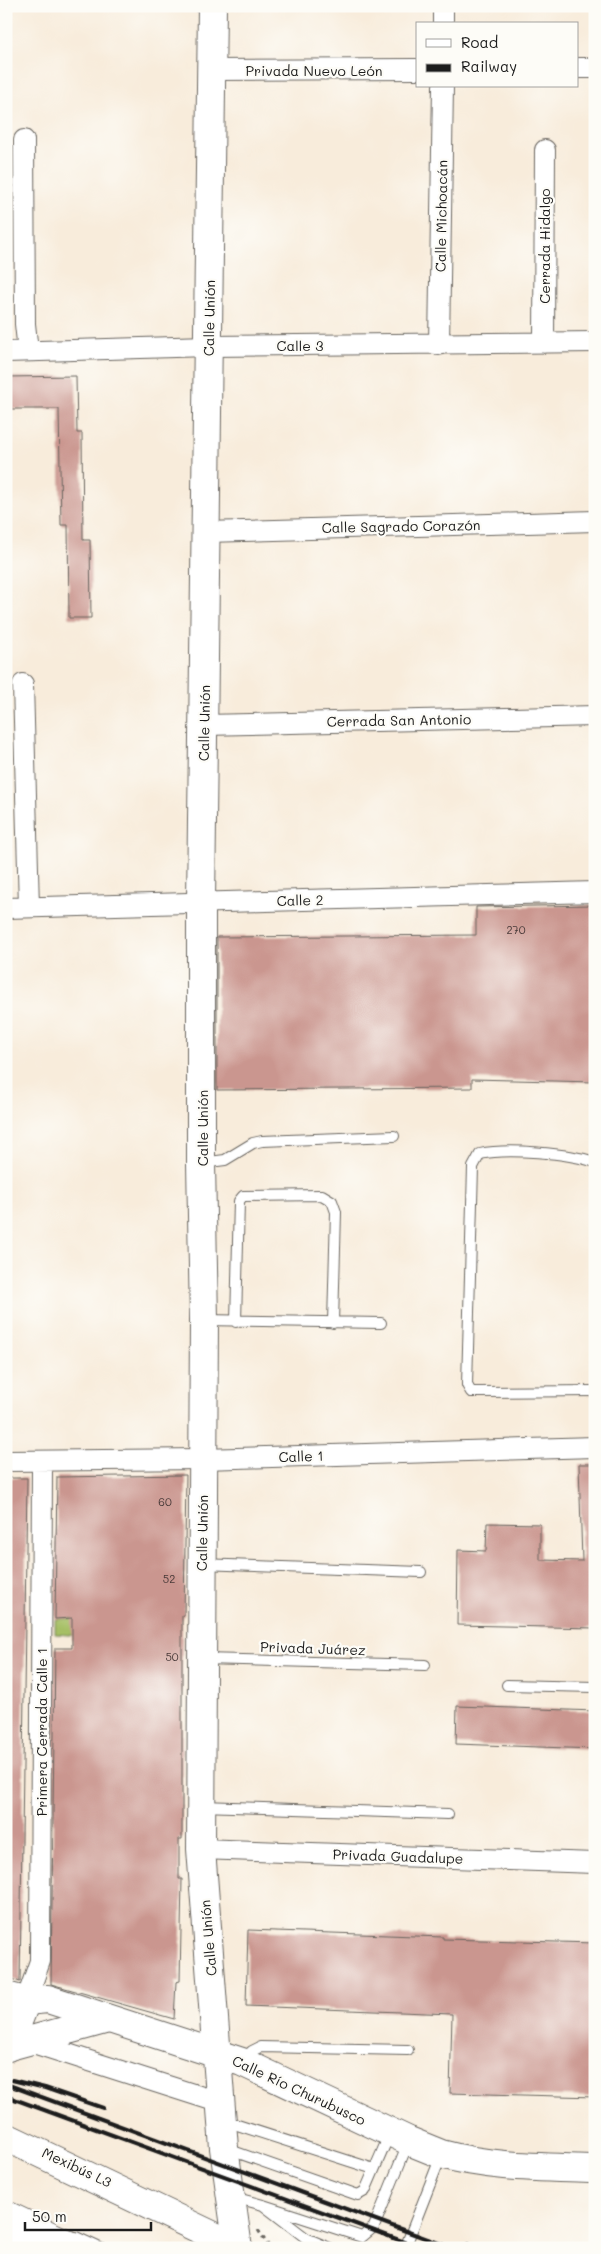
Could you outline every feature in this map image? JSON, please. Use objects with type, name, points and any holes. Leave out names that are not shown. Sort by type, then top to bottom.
[{"type":"street","name":"Calle Unión","points":[[212,6],[201,902],[204,1320],[201,1849],[230,2057],[221,2112],[238,2248]]},
{"type":"street","points":[[443,6],[443,22]]},
{"type":"street","points":[[578,68],[595,68]]},
{"type":"street","name":"Privada Nuevo León","points":[[211,70],[416,69]]},
{"type":"street","name":"Calle Michoacán","points":[[439,345],[443,88]]},
{"type":"street","points":[[24,140],[25,324],[28,351]]},
{"type":"street","name":"Cerrada Hidalgo","points":[[544,343],[545,150]]},
{"type":"street","name":"Calle 3","points":[[6,352],[208,346],[595,342]]},
{"type":"street","name":"Calle Sagrado Corazón","points":[[206,532],[595,521]]},
{"type":"street","points":[[24,684],[29,907]]},
{"type":"street","name":"Cerrada San Antonio","points":[[204,725],[595,716]]},
{"type":"street","name":"Calle 2","points":[[6,908],[595,892]]},
{"type":"street","name":"Calle 1","points":[[6,1461],[203,1459],[595,1447]]},
{"type":"street","name":"Primera Cerrada Calle 1","points":[[13,2000],[40,1961],[42,1461]]},
{"type":"street","name":"Privada Guadalupe","points":[[201,1849],[595,1863]]},
{"type":"street","name":"Calle Río Churubusco","points":[[13,2000],[48,1999],[230,2057],[399,2137],[441,2154],[470,2162],[595,2169]]},
{"type":"street","points":[[13,2000],[14,2045]]},
{"type":"street","points":[[14,2045],[108,2019]]},
{"type":"street","points":[[14,2045],[221,2112]]},
{"type":"street","points":[[6,2137],[238,2248]]},
{"type":"street","points":[[6,2215],[76,2248]]},
{"type":"street","points":[[6,2229],[32,2248]]},
{"type":"lane","points":[[202,1163],[225,1160],[253,1144],[262,1142],[394,1136]]},
{"type":"lane","points":[[595,1162],[580,1157],[494,1150],[480,1154],[474,1167],[468,1385],[471,1392],[595,1391]]},
{"type":"lane","points":[[236,1322],[239,1201],[243,1196],[322,1195],[332,1201],[336,1212],[333,1323]]},
{"type":"lane","points":[[204,1320],[381,1323]]},
{"type":"lane","points":[[202,1564],[421,1572]]},
{"type":"lane","name":"Privada Juárez","points":[[201,1659],[425,1665]]},
{"type":"lane","points":[[507,1685],[595,1687]]},
{"type":"lane","points":[[201,1806],[448,1814]]},
{"type":"lane","points":[[230,2057],[260,2047],[408,2050]]},
{"type":"lane","points":[[221,2112],[374,2169]]},
{"type":"lane","points":[[224,2148],[351,2195],[358,2195],[365,2191],[374,2169],[399,2137]]},
{"type":"lane","points":[[230,2196],[362,2237],[374,2227],[399,2137]]},
{"type":"lane","points":[[405,2248],[441,2154]]},
{"type":"lane","name":"Mexibús L3","points":[[33,2162],[218,2248]]},
{"type":"lane","points":[[262,2205],[306,2238],[330,2248]]},
{"type":"lane","points":[[6,2206],[100,2248]]},
{"type":"green space","points":[[119,1617],[118,1639],[55,1634],[55,1619]]},
{"type":"building","points":[[76,376],[77,433],[82,433],[83,540],[90,540],[91,618],[69,618],[68,525],[61,525],[59,409],[6,409],[6,377]]},
{"type":"building","points":[[595,905],[595,1082],[472,1079],[472,1088],[217,1090],[217,937],[476,935],[476,907]]},
{"type":"building","points":[[579,1464],[595,1464],[595,1628],[457,1625],[458,1550],[486,1551],[487,1523],[540,1524],[540,1560],[582,1561]]},
{"type":"building","points":[[186,1475],[184,1616],[182,1616],[182,1839],[179,1839],[179,1879],[182,1879],[180,1981],[176,1982],[174,2019],[51,1984],[55,1648],[72,1648],[72,1618],[55,1619],[57,1477]]},
{"type":"building","points":[[6,1478],[27,1478],[20,1982],[6,1977]]},
{"type":"building","points":[[457,1706],[595,1711],[595,1749],[456,1744]]},
{"type":"building","points":[[248,1930],[443,1937],[443,1939],[595,1943],[595,2097],[450,2093],[452,2014],[246,2006]]},
{"type":"railway","points":[[12,2080],[45,2088],[103,2108]]},
{"type":"railway","points":[[6,2084],[452,2248]]},
{"type":"railway","points":[[6,2096],[421,2248]]},
{"type":"railway","points":[[468,2244],[477,2248]]}]
